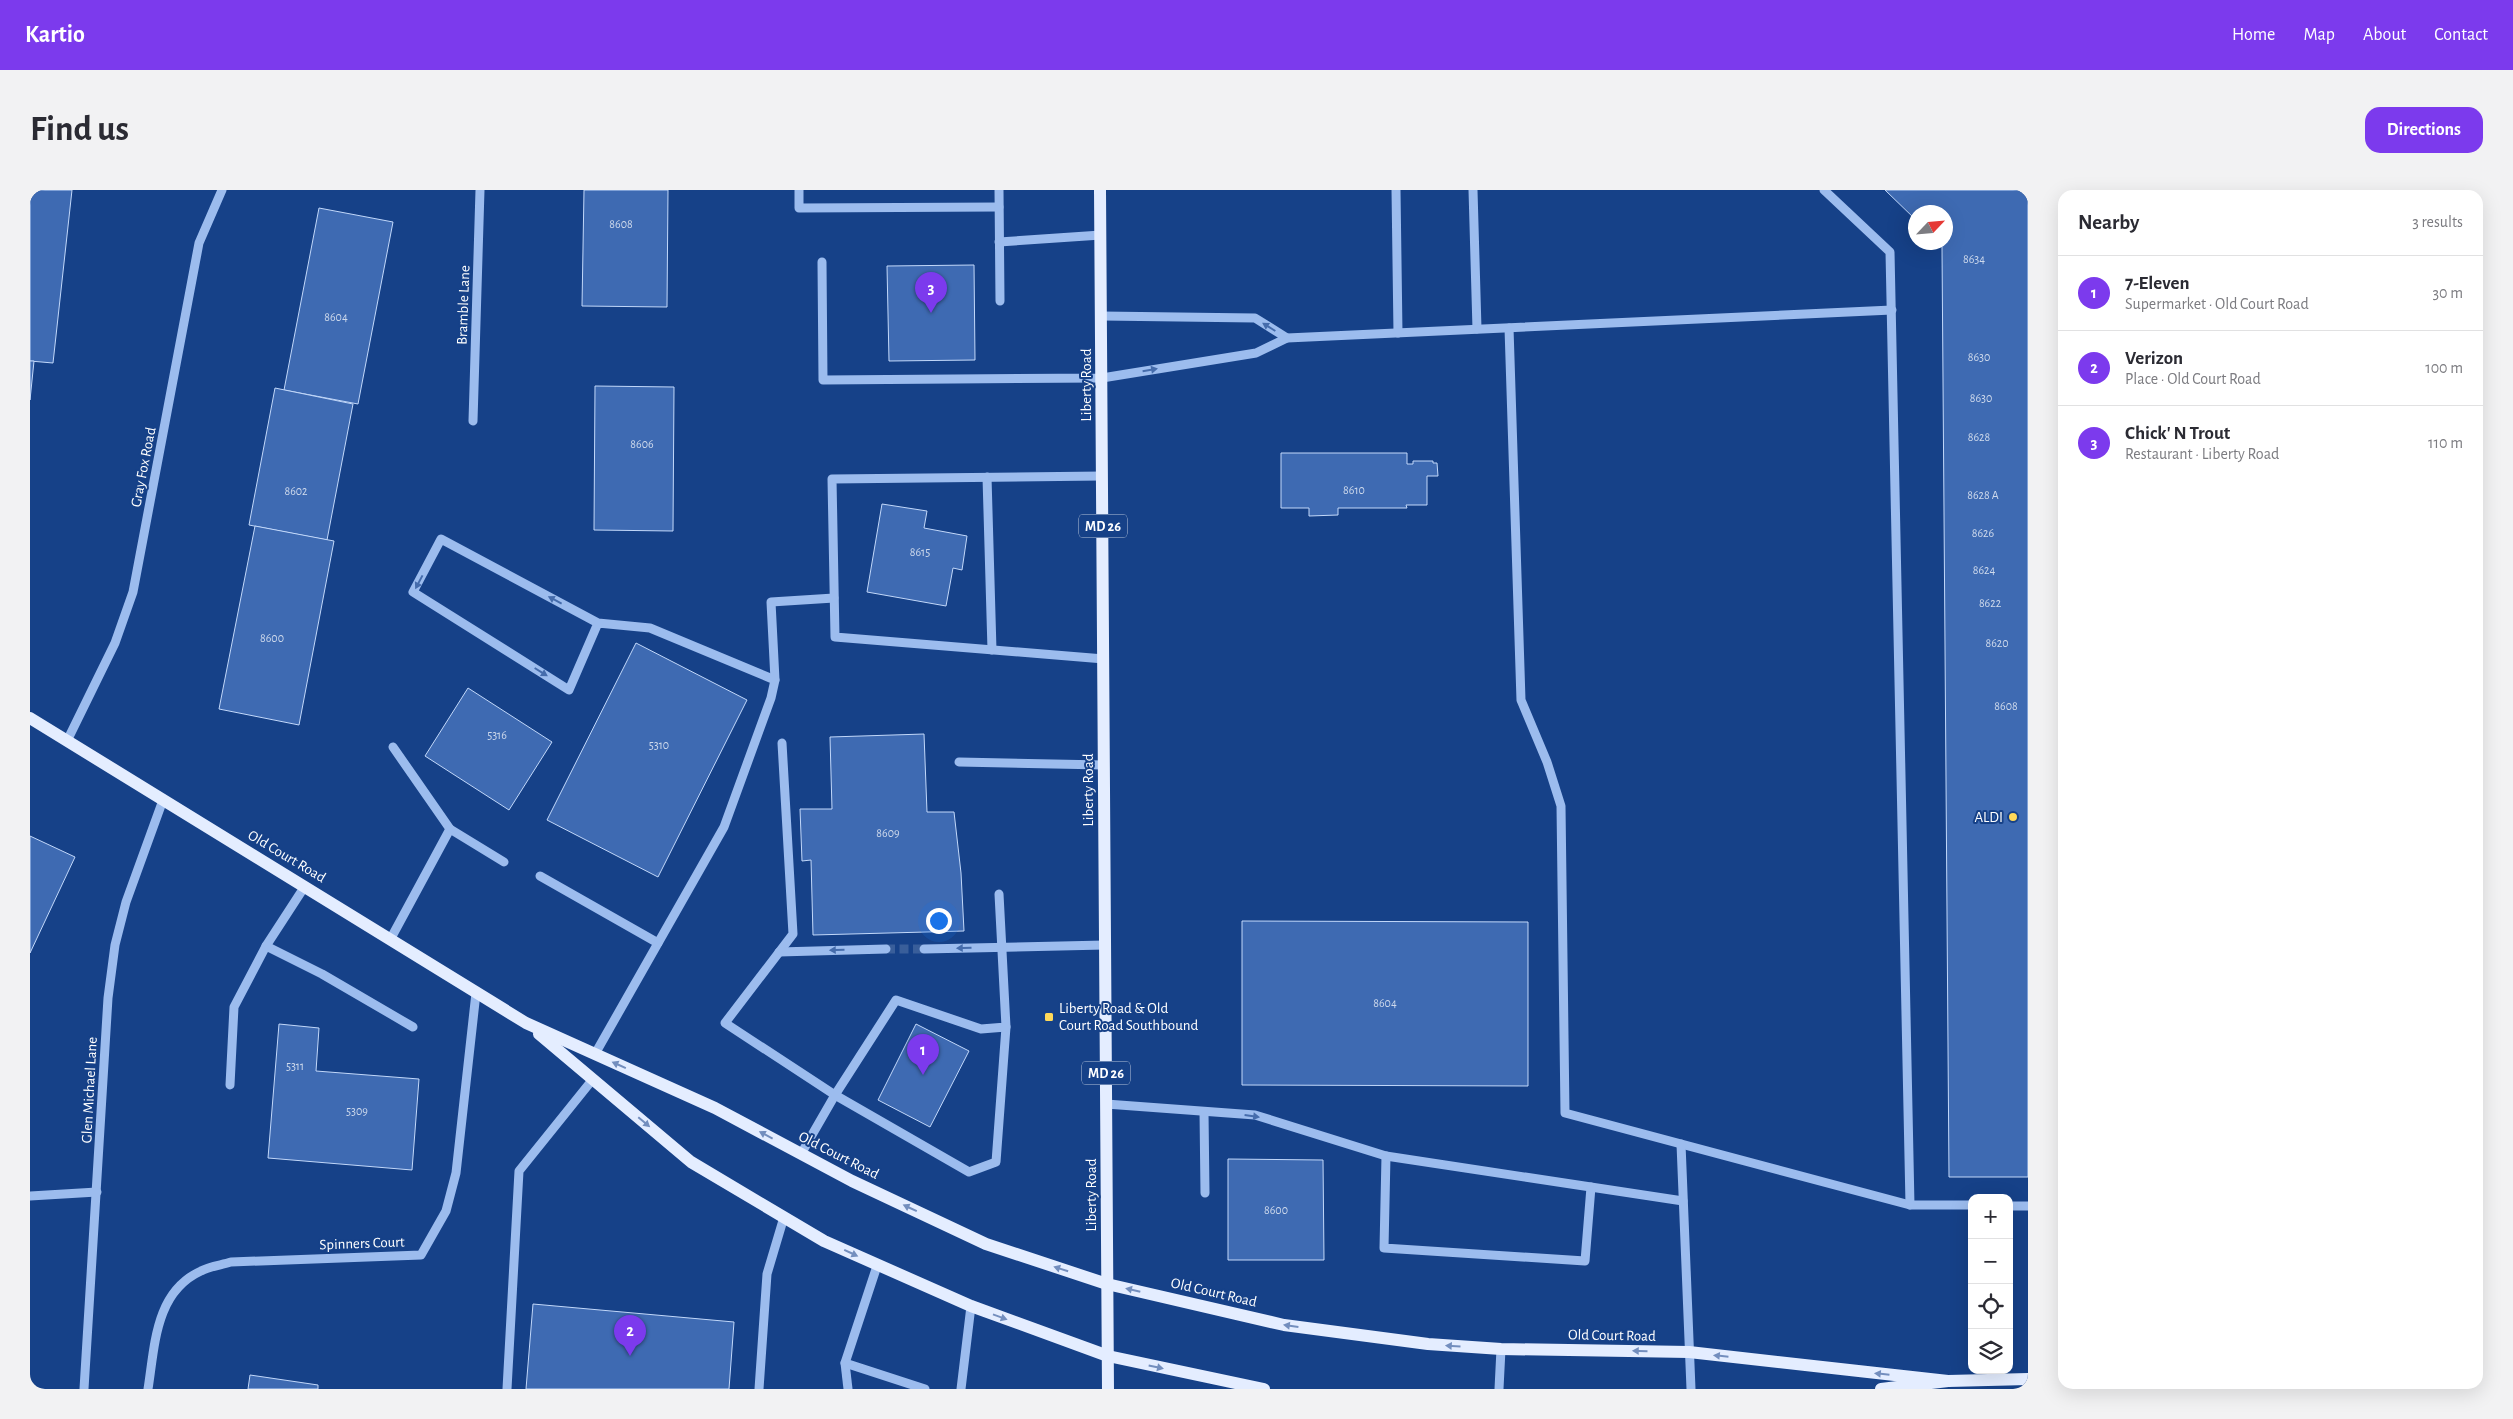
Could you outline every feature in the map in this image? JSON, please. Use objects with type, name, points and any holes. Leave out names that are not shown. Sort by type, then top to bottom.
[{"type":"main road","name":"Liberty Road","points":[[1100,190],[1108,1389]]},
{"type":"main road","name":"Old Court Road","points":[[30,718],[526,1023],[715,1108],[852,1181],[986,1244],[1107,1284],[1284,1325],[1428,1344],[1501,1349],[1689,1352],[1948,1381]]},
{"type":"main road","name":"Old Court Road","points":[[526,1023],[691,1162],[824,1241],[971,1306],[1108,1356],[1264,1389]]},
{"type":"main road","name":"Old Court Road","points":[[1881,1389],[1948,1381],[2028,1379]]},
{"type":"street","name":"Gray Fox Road","points":[[67,741],[115,643],[133,592],[199,243],[222,190]]},
{"type":"street","name":"Bramble Lane","points":[[473,421],[480,190]]},
{"type":"street","points":[[799,190],[799,208],[999,207]]},
{"type":"street","points":[[998,190],[1000,300]]},
{"type":"street","points":[[1396,190],[1398,332]]},
{"type":"street","points":[[1473,190],[1477,329]]},
{"type":"street","points":[[1824,190],[1890,252],[1910,1205]]},
{"type":"street","points":[[999,242],[1101,235]]},
{"type":"street","points":[[822,262],[823,380],[1102,378],[1256,353],[1287,338],[1892,310]]},
{"type":"street","points":[[1102,316],[1255,318],[1287,338]]},
{"type":"street","points":[[1509,328],[1521,700],[1547,762],[1561,806],[1565,1113],[1910,1205],[1968,1205]]},
{"type":"street","points":[[1102,476],[832,479],[835,637],[1104,659]]},
{"type":"street","points":[[987,477],[992,650]]},
{"type":"street","points":[[598,623],[569,690],[413,592],[441,539],[598,623],[650,628],[775,680]]},
{"type":"street","points":[[595,1054],[724,826],[771,698],[775,680],[771,602],[834,598]]},
{"type":"street","points":[[782,743],[793,934],[725,1022],[834,1094],[969,1172],[996,1162],[1006,1027],[999,894]]},
{"type":"street","points":[[393,747],[450,829],[504,862]]},
{"type":"street","points":[[959,762],[1104,765]]},
{"type":"street","name":"Glen Michael Lane","points":[[84,1389],[108,998],[116,945],[126,902],[163,800]]},
{"type":"street","points":[[390,940],[450,829]]},
{"type":"street","points":[[540,876],[658,943]]},
{"type":"street","points":[[230,1086],[234,1007],[266,946],[305,886]]},
{"type":"street","points":[[924,948],[1105,945]]},
{"type":"street","points":[[266,946],[322,974],[412,1027]]},
{"type":"street","points":[[779,952],[886,949]]},
{"type":"street","name":"Spinners Court","points":[[148,1389],[159,1320],[169,1299],[180,1286],[202,1270],[231,1262],[421,1255],[446,1211],[456,1173],[476,993]]},
{"type":"street","points":[[801,1154],[834,1094],[896,1000],[981,1029],[1006,1027]]},
{"type":"street","points":[[507,1389],[519,1171],[593,1080]]},
{"type":"street","points":[[1106,1104],[1255,1115],[1386,1156],[1683,1201]]},
{"type":"street","points":[[1204,1112],[1205,1193]]},
{"type":"street","points":[[1681,1144],[1691,1389]]},
{"type":"street","points":[[1386,1156],[1384,1248],[1585,1261],[1591,1187]]},
{"type":"street","points":[[30,1196],[97,1192]]},
{"type":"street","points":[[2013,1206],[2028,1206]]},
{"type":"street","points":[[759,1389],[767,1274],[784,1217]]},
{"type":"street","points":[[848,1389],[846,1363],[877,1266]]},
{"type":"street","points":[[960,1389],[971,1306]]},
{"type":"street","points":[[1499,1389],[1501,1349]]},
{"type":"street","points":[[846,1363],[925,1389]]},
{"type":"building","points":[[30,190],[72,190],[53,363],[30,361]]},
{"type":"building","points":[[584,190],[668,190],[667,307],[582,306]]},
{"type":"building","points":[[1885,190],[2028,190],[2028,1177],[1949,1177],[1942,250],[1953,250],[1953,205],[1908,205],[1908,212]]},
{"type":"building","points":[[319,208],[393,222],[358,404],[284,390]]},
{"type":"building","points":[[974,265],[975,360],[889,361],[887,266]]},
{"type":"building","points":[[30,361],[34,361],[30,400]]},
{"type":"building","points":[[595,386],[674,387],[673,531],[594,530]]},
{"type":"building","points":[[275,388],[353,404],[327,540],[249,525]]},
{"type":"building","points":[[1281,453],[1407,453],[1407,464],[1413,464],[1413,461],[1433,461],[1433,463],[1437,463],[1438,476],[1427,476],[1427,505],[1406,505],[1407,508],[1338,508],[1338,515],[1309,516],[1309,508],[1281,508]]},
{"type":"building","points":[[882,504],[927,511],[924,528],[967,536],[962,570],[953,568],[946,606],[867,592]]},
{"type":"building","points":[[255,526],[334,541],[299,725],[219,709]]},
{"type":"building","points":[[636,643],[747,700],[658,877],[547,820]]},
{"type":"building","points":[[468,688],[552,742],[509,810],[425,756]]},
{"type":"building","points":[[924,734],[927,812],[954,812],[961,873],[964,931],[813,935],[811,860],[802,861],[800,809],[832,809],[830,737]]},
{"type":"building","points":[[30,836],[75,857],[30,953]]},
{"type":"building","points":[[1242,921],[1528,922],[1528,1086],[1242,1085]]},
{"type":"building","points":[[279,1024],[319,1028],[316,1071],[419,1079],[412,1170],[268,1158]]},
{"type":"building","points":[[916,1024],[969,1051],[930,1127],[878,1100]]},
{"type":"building","points":[[1228,1159],[1323,1160],[1324,1260],[1228,1260]]},
{"type":"building","points":[[533,1304],[734,1322],[729,1389],[526,1389]]},
{"type":"building","points":[[250,1375],[318,1385],[318,1389],[248,1389]]},
{"type":"tunnel","points":[[886,949],[924,949]]},
{"type":"place","name":"Chick' N Trout","points":[[931,313]]},
{"type":"place","name":"ALDI","points":[[2013,817]]},
{"type":"place","name":"Liberty Road & Old Court Road Southbound","points":[[1049,1017]]},
{"type":"place","name":"7-Eleven","points":[[923,1075]]},
{"type":"place","name":"Verizon","points":[[630,1356]]}]
